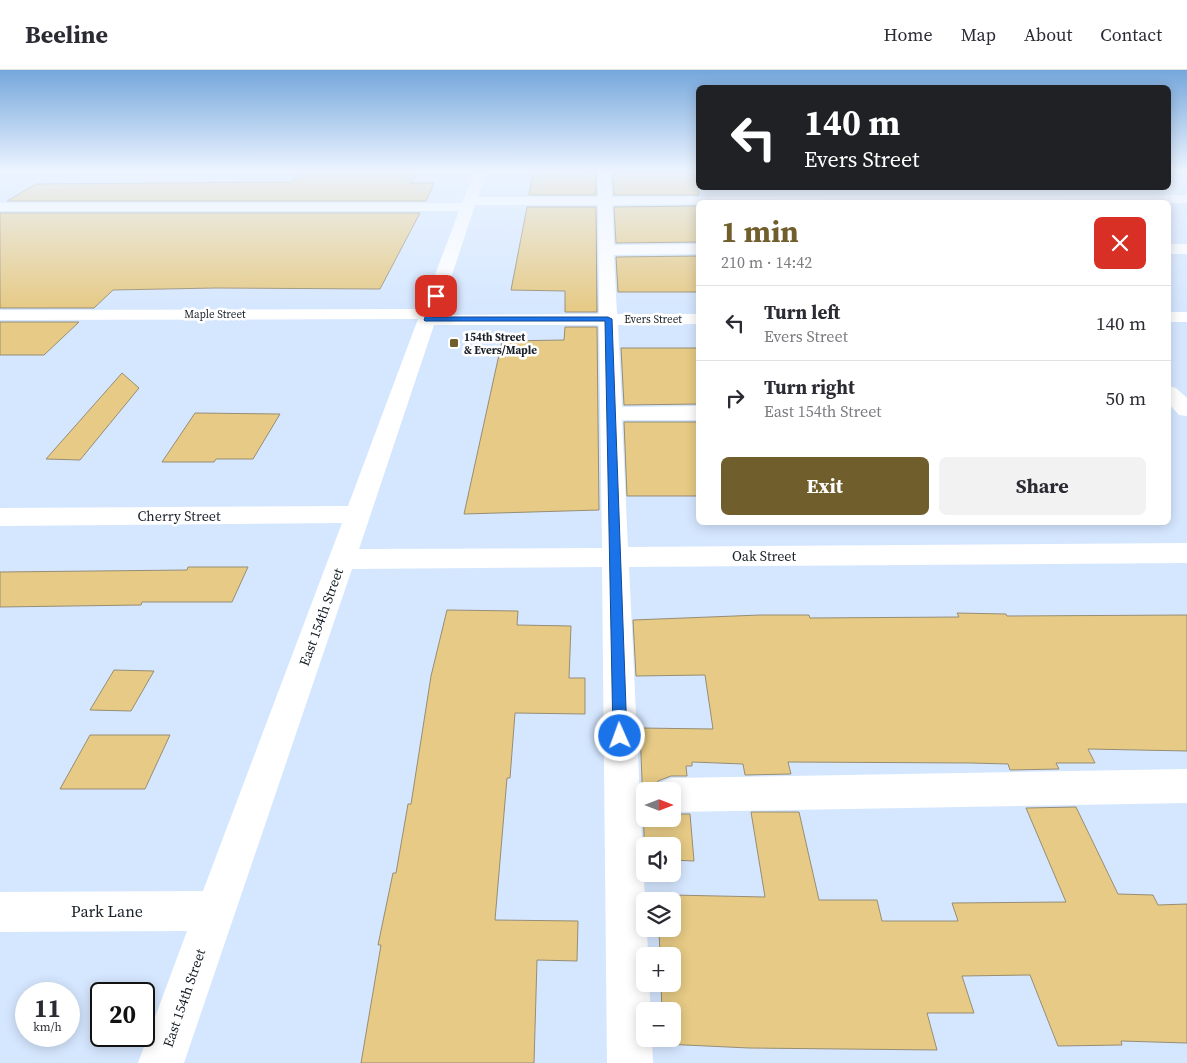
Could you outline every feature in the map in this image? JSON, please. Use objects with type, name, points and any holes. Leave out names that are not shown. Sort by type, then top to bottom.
[{"type":"street","name":"East 154th Street","points":[[161,1063],[465,216]]},
{"type":"street","points":[[605,216],[615,557],[633,796],[630,1063]]},
{"type":"street","points":[[1171,249],[1187,249]]},
{"type":"street","points":[[606,250],[696,250]]},
{"type":"street","name":"Maple Street","points":[[0,315],[429,317]]},
{"type":"street","name":"Evers Street","points":[[429,317],[696,319]]},
{"type":"street","points":[[1171,317],[1187,317]]},
{"type":"street","points":[[1171,394],[1187,410]]},
{"type":"street","points":[[1171,410],[1187,410]]},
{"type":"street","points":[[611,414],[696,413]]},
{"type":"street","name":"Cherry Street","points":[[0,517],[358,514]]},
{"type":"street","name":"Oak Street","points":[[342,559],[1187,553]]},
{"type":"street","points":[[681,795],[1187,786]]},
{"type":"street","name":"Park Lane","points":[[0,912],[214,911]]},
{"type":"building","points":[[0,216],[418,216],[380,289],[215,288],[113,290],[94,308],[0,308]]},
{"type":"building","points":[[525,216],[596,216],[597,312],[565,312],[565,291],[511,290]]},
{"type":"building","points":[[615,216],[696,216],[696,242],[616,243]]},
{"type":"building","points":[[696,256],[696,292],[618,292],[616,257]]},
{"type":"building","points":[[0,322],[79,322],[44,355],[0,355]]},
{"type":"building","points":[[565,327],[597,327],[599,510],[464,514],[502,341],[564,340]]},
{"type":"building","points":[[621,348],[696,348],[696,404],[624,405]]},
{"type":"building","points":[[122,373],[139,388],[80,460],[46,459]]},
{"type":"building","points":[[195,413],[280,414],[253,459],[216,459],[214,462],[162,462]]},
{"type":"building","points":[[624,422],[696,422],[696,496],[627,496]]},
{"type":"building","points":[[188,567],[248,567],[232,602],[142,602],[141,605],[0,607],[0,572],[187,570]]},
{"type":"building","points":[[447,610],[518,611],[517,625],[571,626],[569,678],[585,678],[585,714],[515,713],[510,778],[507,778],[495,920],[578,921],[577,961],[537,960],[534,1063],[361,1063],[381,945],[378,945],[393,873],[396,873],[408,804],[411,804],[431,676]]},
{"type":"building","points":[[957,613],[1006,614],[1007,616],[1187,615],[1187,751],[1088,749],[1095,763],[1056,763],[1059,769],[1010,770],[1008,764],[970,763],[788,762],[791,774],[745,775],[743,764],[692,762],[692,766],[686,766],[687,776],[671,776],[658,782],[642,782],[640,728],[713,729],[705,675],[636,676],[633,620],[760,615],[809,615],[810,618],[959,617]]},
{"type":"building","points":[[114,670],[154,671],[131,711],[90,710]]},
{"type":"building","points":[[90,735],[170,735],[145,789],[60,789]]},
{"type":"building","points":[[1076,807],[1118,894],[1153,895],[1158,905],[1187,904],[1187,1043],[1121,1041],[1122,1045],[1058,1046],[1030,975],[962,976],[974,1013],[927,1013],[937,1050],[749,1048],[681,1045],[681,1002],[662,1002],[661,992],[681,992],[681,947],[660,947],[659,937],[681,937],[681,895],[765,897],[751,812],[799,812],[819,900],[877,900],[882,921],[958,921],[952,903],[1066,902],[1026,808]]},
{"type":"building","points":[[681,814],[690,814],[694,861],[681,860],[681,837],[644,837],[644,828],[681,828]]},
{"type":"place","name":"154th Street & Evers/Maple","points":[[454,343]]},
{"type":"route","points":[[436,296],[428,320],[608,319],[620,736]]}]
